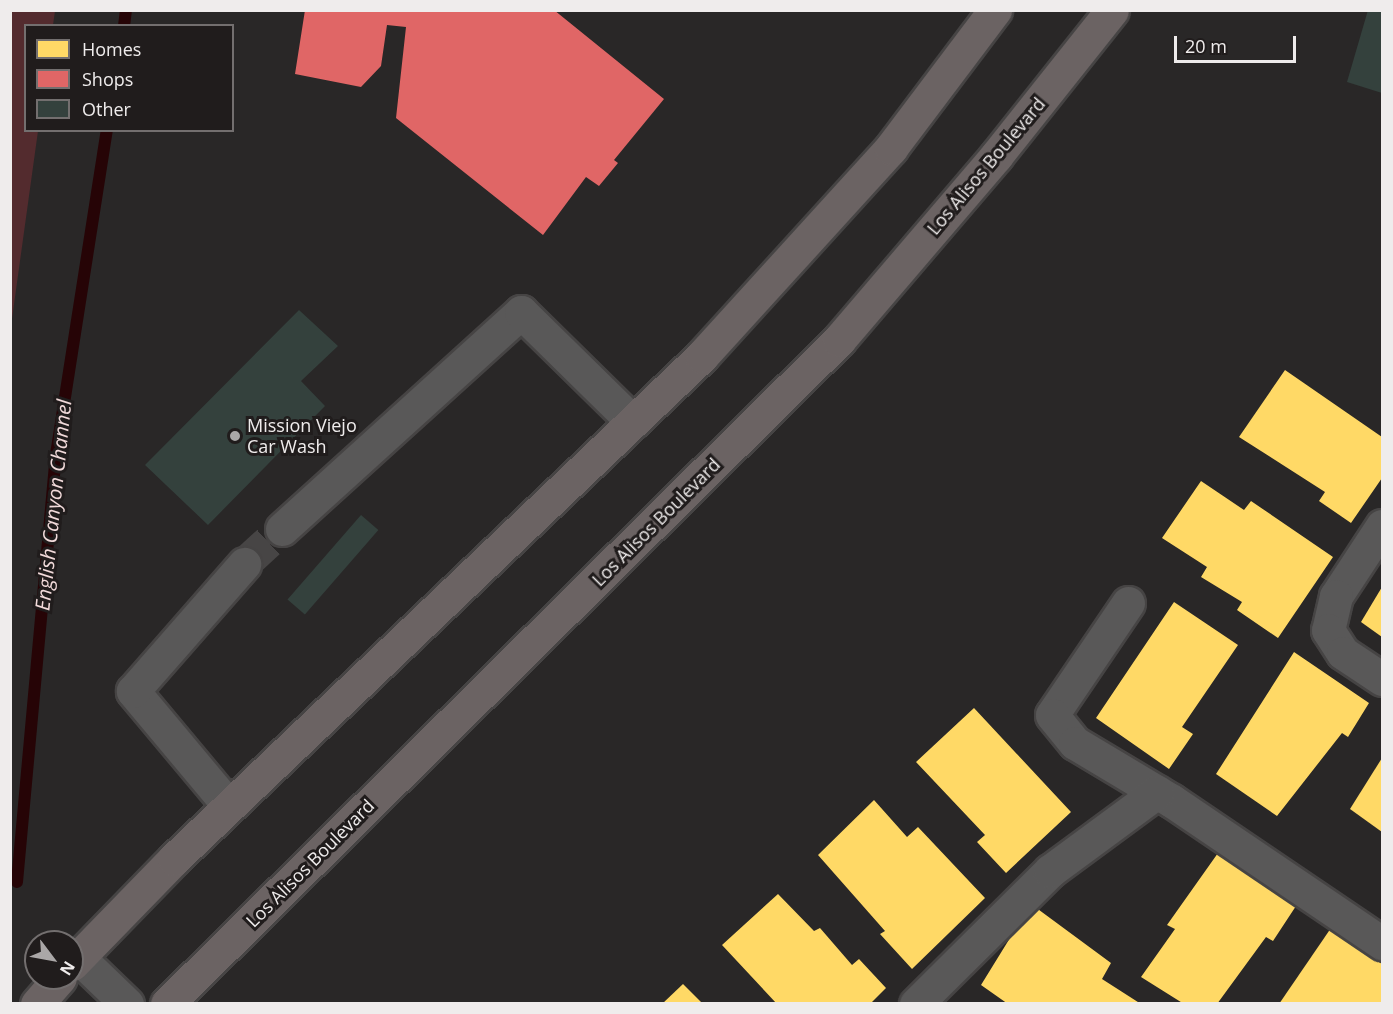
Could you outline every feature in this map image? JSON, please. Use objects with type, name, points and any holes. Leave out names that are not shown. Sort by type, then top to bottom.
[{"type":"main road","points":[[84,953],[229,806],[710,347],[838,209],[931,99],[995,10]]},
{"type":"main road","name":"Los Alisos Boulevard","points":[[167,1004],[839,340],[996,156],[1112,10]]},
{"type":"main road","points":[[37,1004],[49,990]]},
{"type":"street","points":[[282,529],[521,312],[633,422]]},
{"type":"street","points":[[1383,526],[1336,596],[1328,630],[1343,653],[1383,679]]},
{"type":"street","points":[[229,806],[132,691],[244,564]]},
{"type":"street","points":[[1128,603],[1052,715],[1075,743],[1157,792],[1383,944]]},
{"type":"street","points":[[916,1004],[1050,872],[1157,792]]},
{"type":"street","points":[[84,976],[127,1004]]},
{"type":"shaded area","points":[[11,10],[55,11],[53,24],[24,24],[24,132],[38,132],[11,326]]},
{"type":"building: Homes","points":[[1285,370],[1382,437],[1382,478],[1351,523],[1319,501],[1325,492],[1239,437]]},
{"type":"building: Homes","points":[[1201,481],[1244,510],[1251,501],[1333,557],[1278,638],[1237,610],[1242,602],[1201,577],[1207,567],[1162,538]]},
{"type":"building: Homes","points":[[1382,587],[1382,637],[1361,622]]},
{"type":"building: Homes","points":[[1174,602],[1238,645],[1182,727],[1193,734],[1169,769],[1096,718]]},
{"type":"building: Homes","points":[[1294,652],[1369,703],[1348,737],[1342,733],[1277,816],[1216,774]]},
{"type":"building: Homes","points":[[974,708],[1071,812],[1006,873],[977,842],[985,835],[916,762]]},
{"type":"building: Homes","points":[[1382,758],[1382,832],[1350,809]]},
{"type":"building: Homes","points":[[874,800],[907,837],[918,827],[985,898],[912,969],[880,934],[885,931],[818,855]]},
{"type":"building: Homes","points":[[1218,853],[1296,906],[1273,941],[1266,937],[1217,1004],[1184,1004],[1141,977],[1175,929],[1167,925]]},
{"type":"building: Homes","points":[[778,894],[814,931],[820,928],[852,965],[859,959],[886,988],[870,1004],[777,1004],[722,945]]},
{"type":"building: Homes","points":[[1031,904],[1111,963],[1102,979],[1141,1004],[1008,1004],[981,985]]},
{"type":"building: Homes","points":[[1331,928],[1382,964],[1382,1004],[1279,1004]]},
{"type":"building: Homes","points":[[683,984],[703,1004],[662,1004]]},
{"type":"building: Shops","points":[[305,10],[554,10],[664,99],[614,160],[618,163],[599,186],[586,177],[543,235],[396,118],[406,27],[387,25],[381,66],[361,87],[295,74]]},
{"type":"building: Other","points":[[1368,10],[1382,12],[1382,93],[1347,82]]},
{"type":"building: Other","name":"Mission Viejo Car Wash","points":[[299,310],[338,346],[301,381],[325,406],[208,525],[145,465]]},
{"type":"building: Other","points":[[361,515],[378,530],[305,615],[288,600]]},
{"type":"waterway","name":"English Canyon Channel","points":[[124,24],[126,10]]},
{"type":"waterway","name":"English Canyon Channel","points":[[17,882],[55,461],[107,132]]},
{"type":"tunnel","points":[[244,564],[282,529]]},
{"type":"place","name":"Mission Viejo Car Wash","points":[[235,436]]}]
